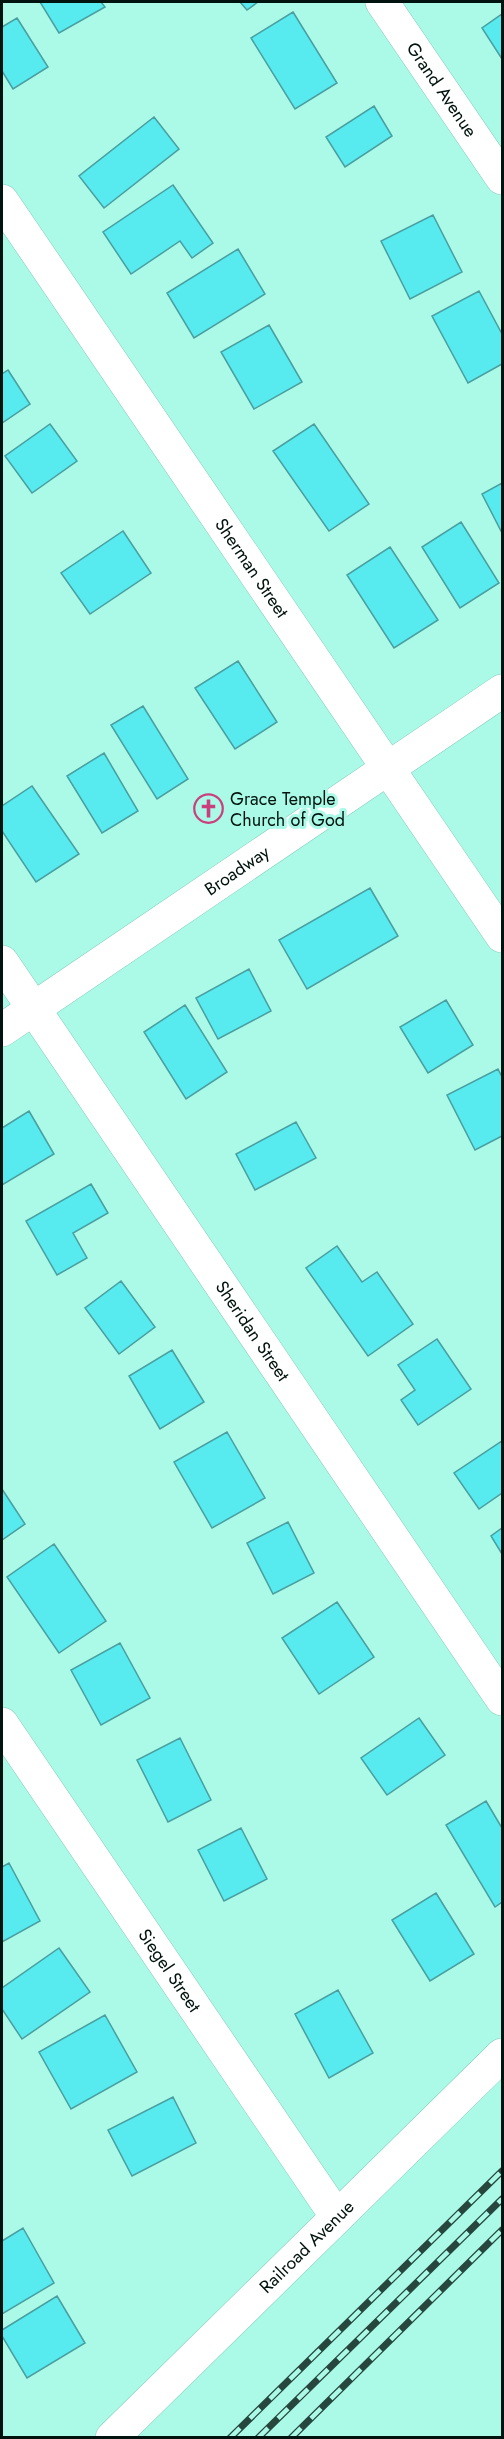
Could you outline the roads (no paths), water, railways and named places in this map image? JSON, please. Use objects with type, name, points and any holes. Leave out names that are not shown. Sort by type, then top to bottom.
[{"type":"street","name":"Grand Avenue","points":[[382,2],[502,178]]},
{"type":"street","name":"Sherman Street","points":[[2,201],[502,936]]},
{"type":"street","name":"Broadway","points":[[2,1030],[502,691]]},
{"type":"street","name":"Sheridan Street","points":[[2,962],[502,1699]]},
{"type":"street","name":"Siegel Street","points":[[2,1724],[337,2217]]},
{"type":"street","name":"Railroad Avenue","points":[[112,2438],[502,2055]]},
{"type":"railway","points":[[230,2438],[502,2171]]},
{"type":"railway","points":[[258,2438],[502,2199]]},
{"type":"railway","points":[[291,2438],[502,2230]]},
{"type":"place","name":"Grace Temple Church of God","points":[[209,809]]}]
